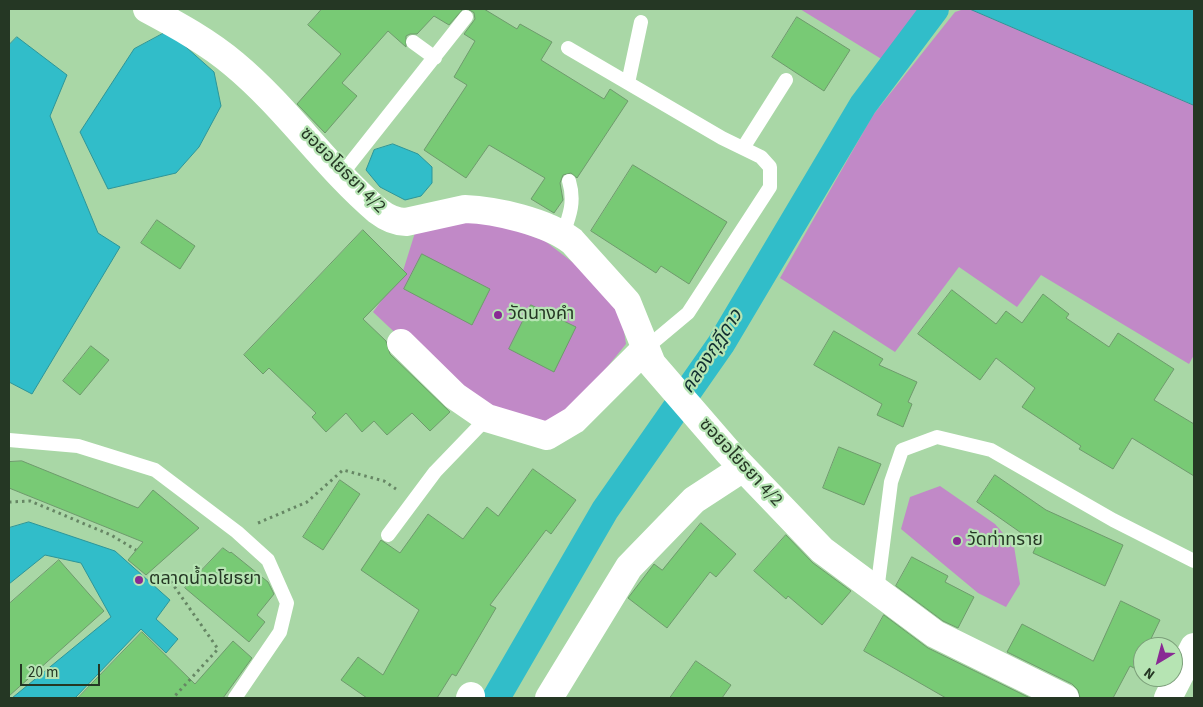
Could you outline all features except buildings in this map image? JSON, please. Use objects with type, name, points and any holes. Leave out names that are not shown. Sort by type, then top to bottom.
[{"type":"street","name":"ซอยอโยธยา 4/2","points":[[147,9],[182,28],[233,63],[260,87],[341,175],[379,212],[397,222],[420,220],[465,209],[521,220],[563,234],[572,241],[627,302],[639,328],[648,356],[736,460],[822,550],[935,634],[1065,698]]},
{"type":"street","points":[[402,343],[455,396],[487,418],[547,436],[574,420],[648,356]]},
{"type":"street","points":[[549,698],[629,567],[736,460]]},
{"type":"street","points":[[1168,698],[1194,647]]},
{"type":"lane","points":[[341,175],[466,17]]},
{"type":"lane","points":[[628,83],[641,22]]},
{"type":"lane","points":[[413,42],[435,58]]},
{"type":"lane","points":[[568,48],[761,157],[770,167],[770,187],[688,313],[648,356]]},
{"type":"lane","points":[[743,148],[786,80]]},
{"type":"lane","points":[[563,234],[572,211],[573,194],[569,181]]},
{"type":"lane","points":[[388,535],[435,472],[487,418]]},
{"type":"lane","points":[[877,591],[891,482],[902,450],[937,437],[991,450],[1113,520],[1194,561]]},
{"type":"lane","points":[[9,440],[78,446],[155,470],[238,532],[268,560],[287,603],[280,632],[235,698]]},
{"type":"path","points":[[238,532],[307,502],[343,470],[384,481],[414,500]]},
{"type":"path","points":[[9,502],[30,501],[111,535],[136,550]]},
{"type":"path","points":[[167,576],[218,649],[173,698]]},
{"type":"shaded area","points":[[800,9],[921,9],[883,60]]},
{"type":"shaded area","points":[[970,9],[1194,105],[1194,355],[1189,364],[1041,275],[1017,307],[959,267],[895,352],[780,278],[873,115],[955,12]]},
{"type":"shaded area","points":[[463,211],[545,241],[619,298],[626,344],[569,414],[542,424],[472,405],[373,312],[403,271],[418,223]]},
{"type":"shaded area","points":[[940,486],[995,524],[1014,546],[1020,584],[1006,607],[978,593],[901,529],[910,497]]},
{"type":"water","points":[[970,9],[1194,9],[1194,105]]},
{"type":"water","points":[[168,31],[214,72],[221,106],[199,147],[176,173],[108,189],[80,132],[134,49]]},
{"type":"water","points":[[17,37],[67,75],[50,116],[98,233],[120,247],[32,394],[9,382],[9,45]]},
{"type":"water","points":[[393,144],[418,154],[432,167],[432,183],[421,196],[405,200],[380,187],[366,170],[374,150]]},
{"type":"water","points":[[29,522],[115,551],[170,600],[156,619],[178,639],[166,653],[141,629],[75,698],[12,698],[111,617],[81,563],[45,555],[9,584],[9,528]]},
{"type":"waterway","name":"คลองกุฎีดาว","points":[[496,698],[605,510],[721,344],[863,105],[935,9]]},
{"type":"place","name":"วัดนางคำ","points":[[498,315]]},
{"type":"place","name":"วัดท่าทราย","points":[[957,541]]},
{"type":"place","name":"ตลาดน้ำอโยธยา","points":[[139,580]]}]
